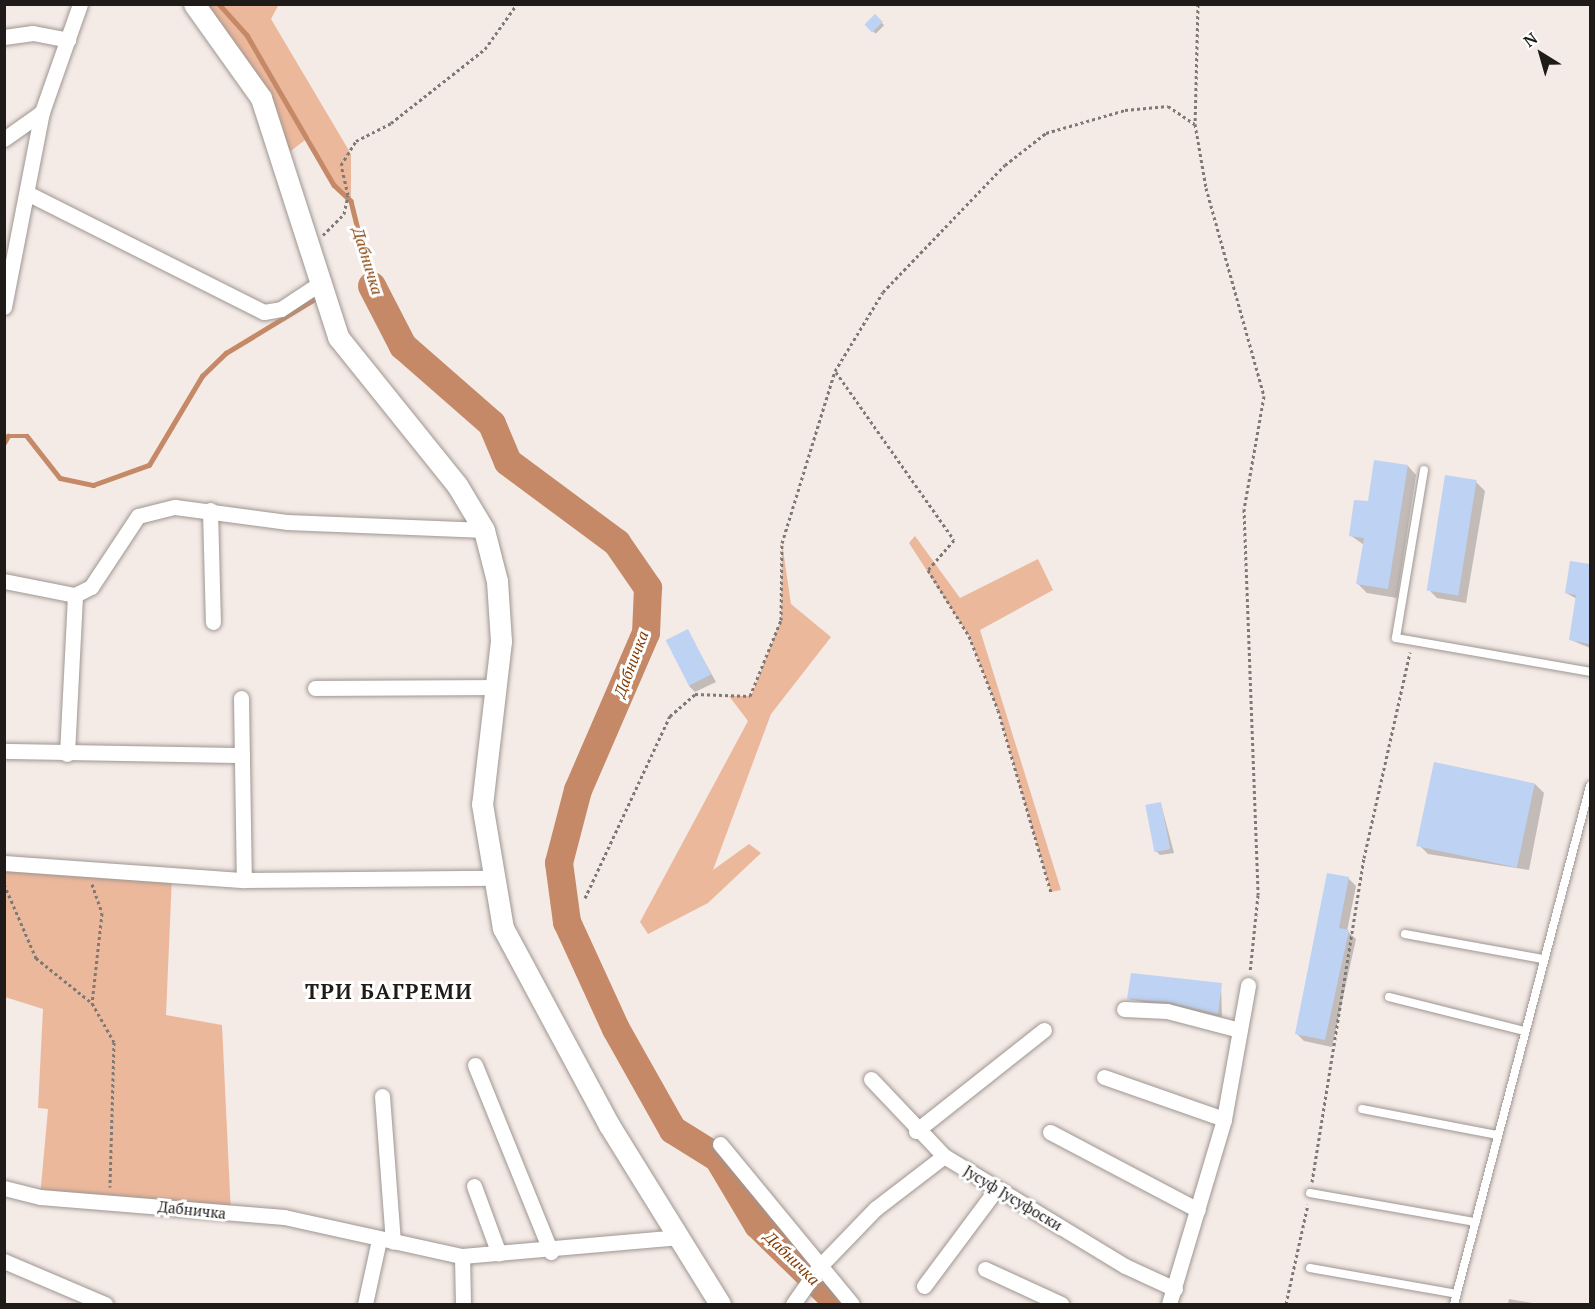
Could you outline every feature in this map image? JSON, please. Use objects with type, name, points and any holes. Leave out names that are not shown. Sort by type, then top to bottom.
[{"type":"street","points":[[4,307],[42,112],[80,4]]},
{"type":"street","points":[[194,4],[261,98],[312,245],[338,337],[361,372],[457,484],[484,530],[501,611],[497,687],[482,804],[503,928],[609,1125],[720,1305]]},
{"type":"street","points":[[4,37],[33,33],[68,40]]},
{"type":"street","points":[[4,139],[42,112]]},
{"type":"street","points":[[27,193],[264,312],[281,309],[322,282]]},
{"type":"street","points":[[4,581],[75,595],[91,587],[138,516],[175,507],[288,522],[484,530]]},
{"type":"street","points":[[210,510],[213,622]]},
{"type":"street","points":[[67,754],[75,595]]},
{"type":"street","points":[[315,688],[497,687]]},
{"type":"street","points":[[241,698],[244,880]]},
{"type":"street","points":[[4,751],[67,754],[242,754]]},
{"type":"street","points":[[4,863],[87,872],[244,880],[493,878]]},
{"type":"street","points":[[1169,1305],[1224,1119],[1248,986]]},
{"type":"street","points":[[1124,1009],[1167,1011],[1240,1030]]},
{"type":"street","points":[[916,1131],[1044,1030]]},
{"type":"street","points":[[475,1065],[551,1252]]},
{"type":"street","points":[[1104,1077],[1224,1119]]},
{"type":"street","name":"Јусуф Јусуфоски","points":[[872,1080],[916,1131],[944,1156],[1125,1266],[1175,1289]]},
{"type":"street","points":[[365,1305],[386,1241],[382,1096]]},
{"type":"street","points":[[1050,1132],[1198,1210]]},
{"type":"street","points":[[720,1144],[852,1305]]},
{"type":"street","points":[[797,1299],[819,1267],[875,1209],[944,1156]]},
{"type":"street","points":[[474,1186],[499,1254]]},
{"type":"street","name":"Дабничка","points":[[4,1188],[40,1197],[284,1217],[462,1256],[551,1252],[680,1237]]},
{"type":"street","points":[[924,1286],[997,1188]]},
{"type":"street","points":[[462,1256],[463,1305]]},
{"type":"street","points":[[5,1266],[105,1305]]},
{"type":"street","points":[[985,1269],[1061,1305]]},
{"type":"lane","points":[[1424,470],[1396,638],[1590,672]]},
{"type":"lane","points":[[1454,1305],[1590,786]]},
{"type":"lane","points":[[1405,934],[1543,959]]},
{"type":"lane","points":[[1389,997],[1524,1031]]},
{"type":"lane","points":[[1362,1109],[1497,1135]]},
{"type":"lane","points":[[1310,1193],[1475,1222]]},
{"type":"lane","points":[[1310,1268],[1457,1294]]},
{"type":"path","points":[[312,245],[341,219],[348,195],[341,165],[356,141],[390,123],[485,49],[517,4]]},
{"type":"path","points":[[1198,4],[1195,124],[1206,188],[1264,396],[1244,509],[1258,895],[1248,986]]},
{"type":"path","points":[[585,898],[670,716],[695,694],[750,696],[781,620],[782,543],[835,371],[883,292],[1005,165],[1046,133],[1125,110],[1168,106],[1195,124]]},
{"type":"path","points":[[835,371],[954,540],[928,570],[969,636],[998,710],[1051,892]]},
{"type":"path","points":[[1286,1305],[1310,1193],[1364,858],[1412,641]]},
{"type":"path","points":[[87,872],[102,913],[92,1003]]},
{"type":"path","points":[[4,884],[36,958],[92,1003],[114,1042],[109,1201]]},
{"type":"shaded area","points":[[279,4],[271,19],[351,154],[351,201],[334,185],[309,137],[283,157],[261,98],[194,5]]},
{"type":"shaded area","points":[[915,536],[960,598],[1038,559],[1053,590],[980,630],[1061,890],[1051,892],[998,710],[969,636],[909,543]]},
{"type":"shaded area","points":[[782,543],[791,604],[831,637],[771,714],[713,870],[749,844],[761,853],[708,903],[648,934],[640,922],[748,721],[729,696],[751,696],[781,620]]},
{"type":"shaded area","points":[[4,863],[172,876],[166,1015],[222,1025],[231,1214],[40,1197],[48,1109],[38,1108],[43,1009],[5,997]]},
{"type":"building","points":[[875,14],[883,22],[872,32],[864,25]]},
{"type":"building","points":[[1374,460],[1408,465],[1388,589],[1356,584],[1364,538],[1349,536],[1354,500],[1368,501]]},
{"type":"building","points":[[1445,475],[1477,480],[1458,596],[1427,591]]},
{"type":"building","points":[[1570,561],[1590,564],[1590,644],[1569,640],[1576,595],[1565,593]]},
{"type":"building","points":[[688,629],[711,674],[689,686],[666,640]]},
{"type":"building","points":[[1434,762],[1535,783],[1517,868],[1416,846]]},
{"type":"building","points":[[1161,802],[1170,849],[1154,852],[1145,805]]},
{"type":"building","points":[[1327,873],[1349,877],[1339,928],[1349,930],[1325,1040],[1295,1034]]},
{"type":"building","points":[[1131,973],[1222,983],[1218,1014],[1169,1002],[1127,999]]},
{"type":"waterway","name":"Дабничка","points":[[219,4],[247,35],[334,185],[351,201],[372,286]]},
{"type":"waterway","name":"Дабничка","points":[[372,286],[403,346],[492,424],[508,462],[617,543],[648,588],[646,633],[578,790],[559,863],[567,922],[616,1029],[673,1130],[718,1158],[758,1225],[839,1304]]},
{"type":"waterway","points":[[4,443],[8,436],[27,436],[60,478],[93,485],[149,465],[202,376],[226,353],[313,300]]},
{"type":"district","name":"ТРИ БАГРЕМИ","points":[[389,991]]}]
